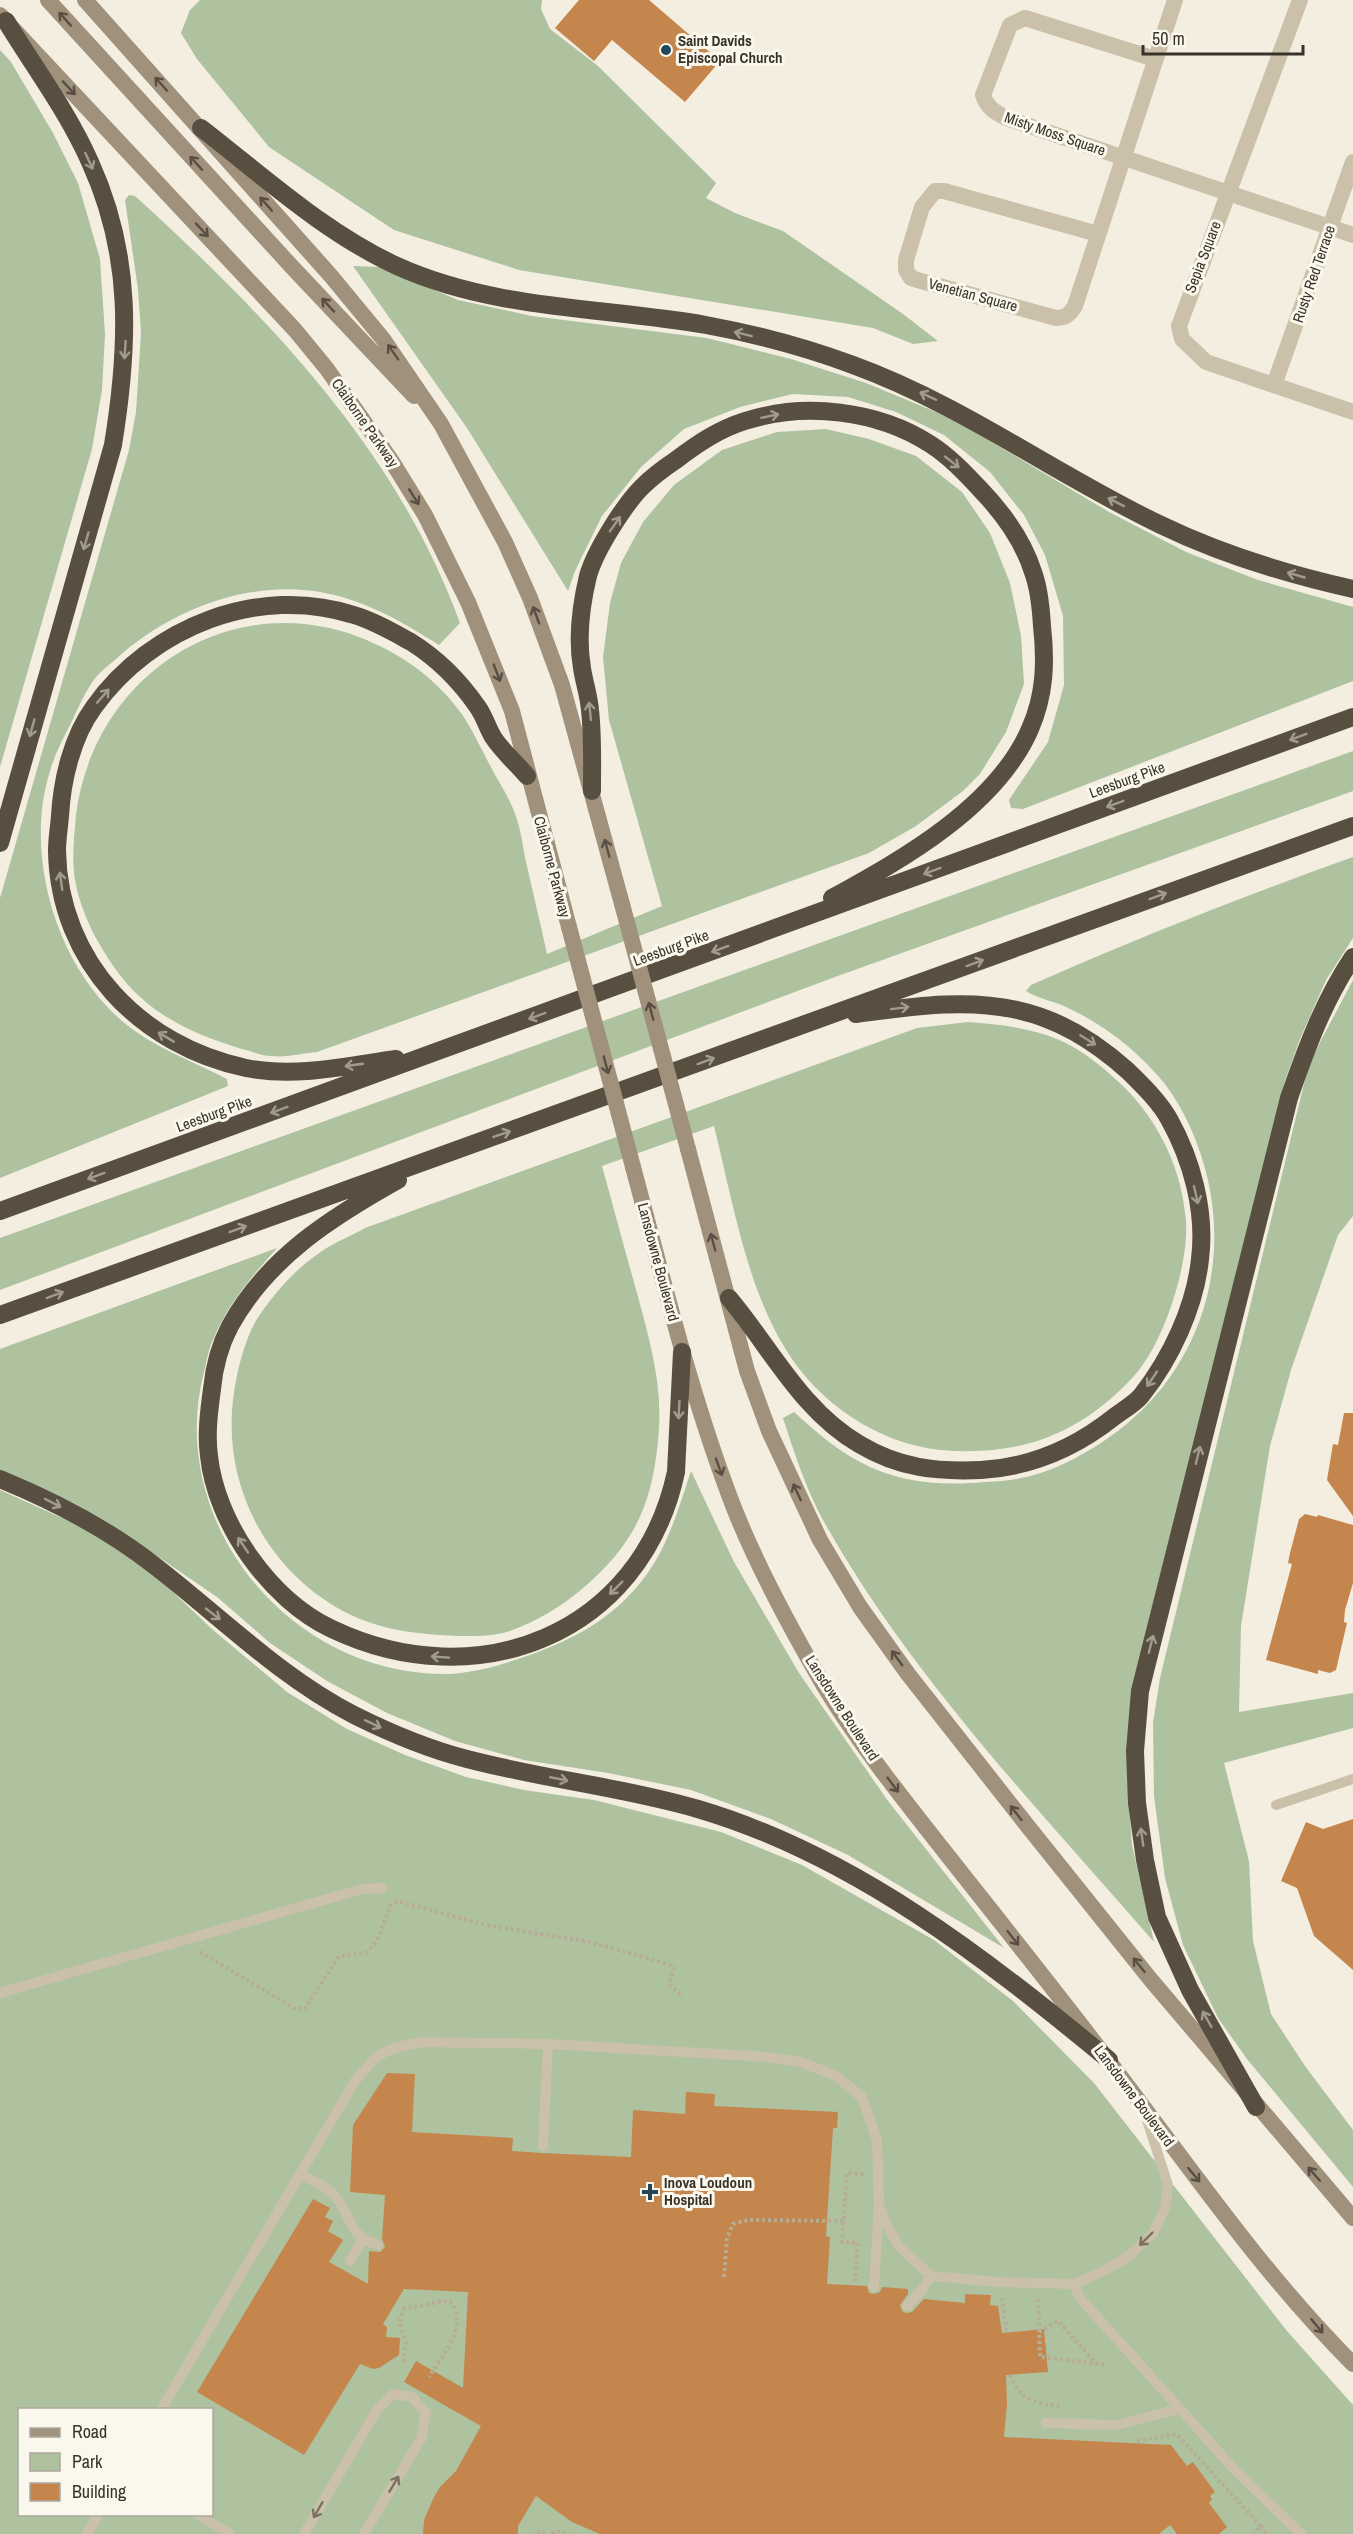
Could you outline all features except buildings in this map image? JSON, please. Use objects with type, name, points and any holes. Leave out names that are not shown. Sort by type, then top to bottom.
[{"type":"highway","points":[[0,843],[113,445],[122,390],[126,334],[124,280],[108,208],[81,145],[3,18]]},
{"type":"highway","points":[[201,128],[350,240],[398,266],[456,287],[510,299],[708,325],[852,364],[928,396],[1004,436],[1096,491],[1171,530],[1228,555],[1353,589]]},
{"type":"highway","points":[[592,790],[591,711],[581,665],[580,628],[589,574],[610,531],[641,487],[705,438],[746,421],[777,414],[814,410],[852,414],[892,426],[929,444],[962,469],[989,498],[1014,531],[1033,572],[1041,612],[1045,655],[1042,692],[1030,730],[1012,761],[983,795],[950,824],[868,878],[775,929]]},
{"type":"highway","points":[[433,1054],[328,1069],[280,1072],[246,1068],[207,1056],[170,1040],[133,1015],[100,980],[78,942],[64,901],[57,852],[61,800],[72,752],[93,708],[121,676],[153,648],[190,627],[233,611],[272,605],[353,614],[413,644],[448,669],[479,708],[493,737],[527,776]]},
{"type":"highway","name":"Leesburg Pike","points":[[0,1211],[1353,717]]},
{"type":"highway","points":[[0,1315],[1353,826]]},
{"type":"highway","points":[[1256,2107],[1190,1990],[1157,1917],[1145,1860],[1137,1803],[1135,1751],[1140,1691],[1289,1098],[1311,1036],[1338,980],[1353,957]]},
{"type":"highway","points":[[729,1298],[751,1325],[792,1385],[825,1420],[857,1443],[893,1462],[946,1471],[1005,1468],[1058,1453],[1096,1431],[1139,1398],[1169,1355],[1188,1311],[1200,1259],[1200,1209],[1188,1161],[1168,1117],[1143,1086],[1109,1054],[1072,1031],[1039,1016],[1017,1010],[975,1004],[930,1004],[821,1018]]},
{"type":"highway","points":[[447,1153],[318,1227],[284,1257],[252,1293],[230,1326],[214,1367],[208,1416],[208,1457],[220,1502],[239,1540],[264,1575],[293,1604],[330,1629],[368,1644],[409,1654],[451,1658],[496,1653],[549,1638],[592,1613],[627,1577],[656,1535],[676,1472],[682,1352]]},
{"type":"highway","points":[[0,1479],[42,1497],[112,1535],[156,1566],[295,1679],[355,1715],[392,1733],[464,1759],[651,1796],[701,1810],[809,1853],[877,1890],[979,1956],[1109,2060]]},
{"type":"main road","points":[[48,0],[293,268],[441,424]]},
{"type":"main road","points":[[85,0],[201,128],[268,208],[332,276],[383,339],[441,424],[505,542],[530,598],[561,685],[592,790],[747,1371],[769,1431],[820,1540],[860,1607],[908,1674],[1026,1824],[1256,2107],[1353,2218]]},
{"type":"main road","name":"Claiborne Parkway","points":[[3,18],[295,330],[362,415],[425,515],[468,602],[512,711],[527,776],[569,927]]},
{"type":"main road","name":"Lansdowne Boulevard","points":[[569,927],[698,1408],[736,1511],[778,1602],[826,1688],[902,1797],[1277,2278],[1328,2340],[1353,2364]]},
{"type":"street","name":"Venetian Square","points":[[1098,234],[951,192],[935,191],[922,207],[906,260],[906,270],[911,278],[1056,318],[1065,318],[1075,306],[1175,0]]},
{"type":"street","name":"Sepia Square","points":[[1300,0],[1179,326],[1182,339],[1206,362],[1353,412]]},
{"type":"street","name":"Misty Moss Square","points":[[1155,59],[1025,18],[1010,25],[983,95],[986,104],[999,114],[1353,235]]},
{"type":"street","name":"Rusty Red Terrace","points":[[1274,385],[1353,162]]},
{"type":"lane","points":[[1276,1805],[1353,1779]]},
{"type":"lane","points":[[0,1993],[362,1889],[382,1888]]},
{"type":"lane","points":[[162,2408],[355,2081],[377,2056],[394,2048],[421,2042],[548,2044],[767,2057],[801,2062],[836,2076],[862,2097],[877,2140],[879,2203],[874,2287]]},
{"type":"lane","points":[[543,2146],[548,2044]]},
{"type":"lane","points":[[879,2203],[885,2222],[898,2245],[931,2276],[1009,2283],[1074,2284],[1102,2272],[1129,2256],[1153,2234],[1165,2208],[1168,2185],[1142,2107]]},
{"type":"lane","points":[[300,2174],[335,2195],[362,2240],[378,2245]]},
{"type":"lane","points":[[350,2261],[362,2240]]},
{"type":"lane","points":[[907,2306],[931,2276]]},
{"type":"lane","points":[[1074,2284],[1080,2298],[1178,2409],[1234,2469],[1301,2534]]},
{"type":"lane","points":[[304,2534],[377,2410],[393,2394],[412,2397],[426,2413],[421,2439],[364,2534]]},
{"type":"lane","points":[[1046,2423],[1117,2425],[1178,2409]]},
{"type":"lane","points":[[87,2534],[98,2516]]},
{"type":"lane","points":[[200,2516],[230,2534]]},
{"type":"path","points":[[194,1949],[294,2008],[305,2009],[339,1956],[366,1953],[377,1941],[391,1905],[397,1901],[486,1924],[590,1942],[671,1965],[674,1968],[669,1984],[683,1997]]},
{"type":"path","points":[[855,2282],[858,2243],[842,2242],[847,2174],[865,2175],[864,2166]]},
{"type":"path","points":[[724,2277],[727,2238],[733,2224],[748,2220],[844,2221]]},
{"type":"path","points":[[998,2294],[1003,2299],[1007,2333]]},
{"type":"path","points":[[1045,2300],[1037,2299],[1040,2357],[1108,2365]]},
{"type":"path","points":[[404,2362],[406,2343],[399,2322],[405,2308],[450,2301],[457,2310],[456,2334],[429,2377]]},
{"type":"path","points":[[1039,2332],[1058,2321],[1096,2363]]},
{"type":"path","points":[[1137,2441],[1176,2433],[1266,2534]]},
{"type":"path","points":[[1253,2534],[1261,2526]]},
{"type":"path","points":[[552,2534],[555,2531],[569,2534]]},
{"type":"path","points":[[537,2534],[539,2532],[545,2534]]},
{"type":"green space","points":[[200,0],[542,0],[541,9],[550,29],[598,66],[716,183],[706,198],[735,213],[783,231],[938,341],[913,344],[873,328],[519,270],[394,230],[269,147],[197,59],[181,33],[190,10]]},
{"type":"green space","points":[[0,50],[11,62],[53,133],[78,183],[100,259],[105,334],[102,390],[92,449],[0,767]]},
{"type":"green space","points":[[129,195],[135,196],[233,290],[324,390],[365,444],[401,500],[433,560],[460,623],[439,645],[397,620],[367,606],[320,592],[292,589],[238,595],[185,613],[160,626],[137,642],[96,677],[57,751],[43,803],[41,836],[44,871],[51,905],[78,969],[98,996],[121,1020],[158,1046],[227,1079],[228,1086],[0,1178],[0,898],[129,450],[136,412],[141,333],[138,289],[125,200]]},
{"type":"green space","points":[[353,266],[380,267],[458,300],[532,316],[707,338],[791,359],[866,383],[953,419],[1109,512],[1186,552],[1258,580],[1353,607],[1353,681],[1023,809],[1011,808],[1009,800],[1048,742],[1064,685],[1063,616],[1045,555],[1024,515],[990,472],[944,435],[896,412],[848,397],[793,394],[740,407],[684,429],[641,467],[602,516],[575,571],[568,591],[467,428]]},
{"type":"green space","points":[[826,429],[869,439],[916,456],[962,492],[990,533],[1010,583],[1021,636],[1024,684],[1006,732],[980,774],[963,791],[916,826],[869,853],[317,1052],[268,1056],[208,1038],[162,1014],[148,1004],[123,979],[88,923],[74,876],[73,850],[76,815],[88,766],[109,722],[138,685],[174,656],[215,635],[261,624],[309,625],[374,643],[416,668],[451,700],[470,726],[516,816],[547,954],[662,906],[609,720],[603,657],[610,603],[621,563],[643,522],[674,485],[722,450],[777,432]]},
{"type":"green space","points":[[1353,751],[1353,791],[835,977],[0,1290],[0,1238]]},
{"type":"green space","points":[[1353,857],[1353,938],[1326,980],[1300,1039],[1285,1081],[1145,1635],[1127,1774],[1132,1845],[1154,1942],[1021,1791],[895,1633],[823,1520],[806,1483],[783,1418],[794,1412],[851,1457],[890,1475],[905,1479],[953,1484],[1008,1480],[1042,1473],[1092,1449],[1132,1419],[1158,1392],[1180,1362],[1196,1329],[1208,1294],[1214,1257],[1214,1219],[1208,1180],[1186,1118],[1165,1084],[1144,1061],[1121,1040],[1082,1015],[1026,991],[1031,985],[1151,934]]},
{"type":"green space","points":[[1353,980],[1353,1216],[1338,1235],[1291,1370],[1270,1446],[1241,1626],[1239,1712],[1353,1693],[1353,1728],[1224,1763],[1249,1861],[1253,1941],[1271,2014],[1305,2066],[1353,2130],[1353,2187],[1247,2059],[1218,2018],[1183,1945],[1165,1878],[1154,1796],[1153,1723],[1160,1678],[1309,1063]]},
{"type":"green space","points":[[968,1022],[1002,1025],[1036,1032],[1067,1043],[1085,1054],[1126,1089],[1150,1118],[1168,1150],[1180,1184],[1184,1202],[1186,1239],[1179,1280],[1165,1323],[1146,1361],[1135,1375],[1095,1411],[1068,1428],[1037,1441],[1006,1448],[974,1451],[941,1450],[918,1446],[895,1439],[851,1417],[814,1386],[798,1368],[771,1323],[750,1269],[714,1126],[602,1166],[650,1343],[659,1394],[659,1428],[657,1454],[647,1499],[629,1537],[601,1572],[565,1602],[519,1627],[484,1636],[438,1635],[394,1629],[351,1615],[322,1598],[296,1576],[274,1551],[256,1523],[243,1493],[235,1460],[232,1427],[234,1393],[242,1355],[257,1319],[269,1301],[309,1260],[365,1228],[917,1028]]},
{"type":"green space","points":[[277,1248],[249,1280],[233,1303],[211,1344],[204,1372],[197,1428],[203,1482],[222,1533],[251,1579],[289,1618],[335,1647],[386,1667],[454,1674],[491,1667],[538,1652],[598,1622],[636,1588],[655,1562],[667,1537],[691,1471],[734,1562],[799,1673],[888,1801],[1004,1948],[848,1855],[771,1819],[691,1790],[608,1773],[524,1760],[455,1741],[387,1713],[327,1681],[270,1643],[217,1597],[82,1509],[0,1472],[0,1349]]},
{"type":"green space","points":[[0,1490],[91,1531],[156,1576],[212,1629],[287,1692],[347,1729],[405,1755],[466,1777],[524,1790],[594,1800],[721,1832],[802,1865],[934,1940],[1013,2001],[1094,2083],[1287,2331],[1353,2405],[1353,2534],[0,2534]]},
{"type":"place","name":"Saint Davids Episcopal Church","points":[[666,50]]},
{"type":"place","name":"Inova Loudoun Hospital","points":[[650,2192]]}]
